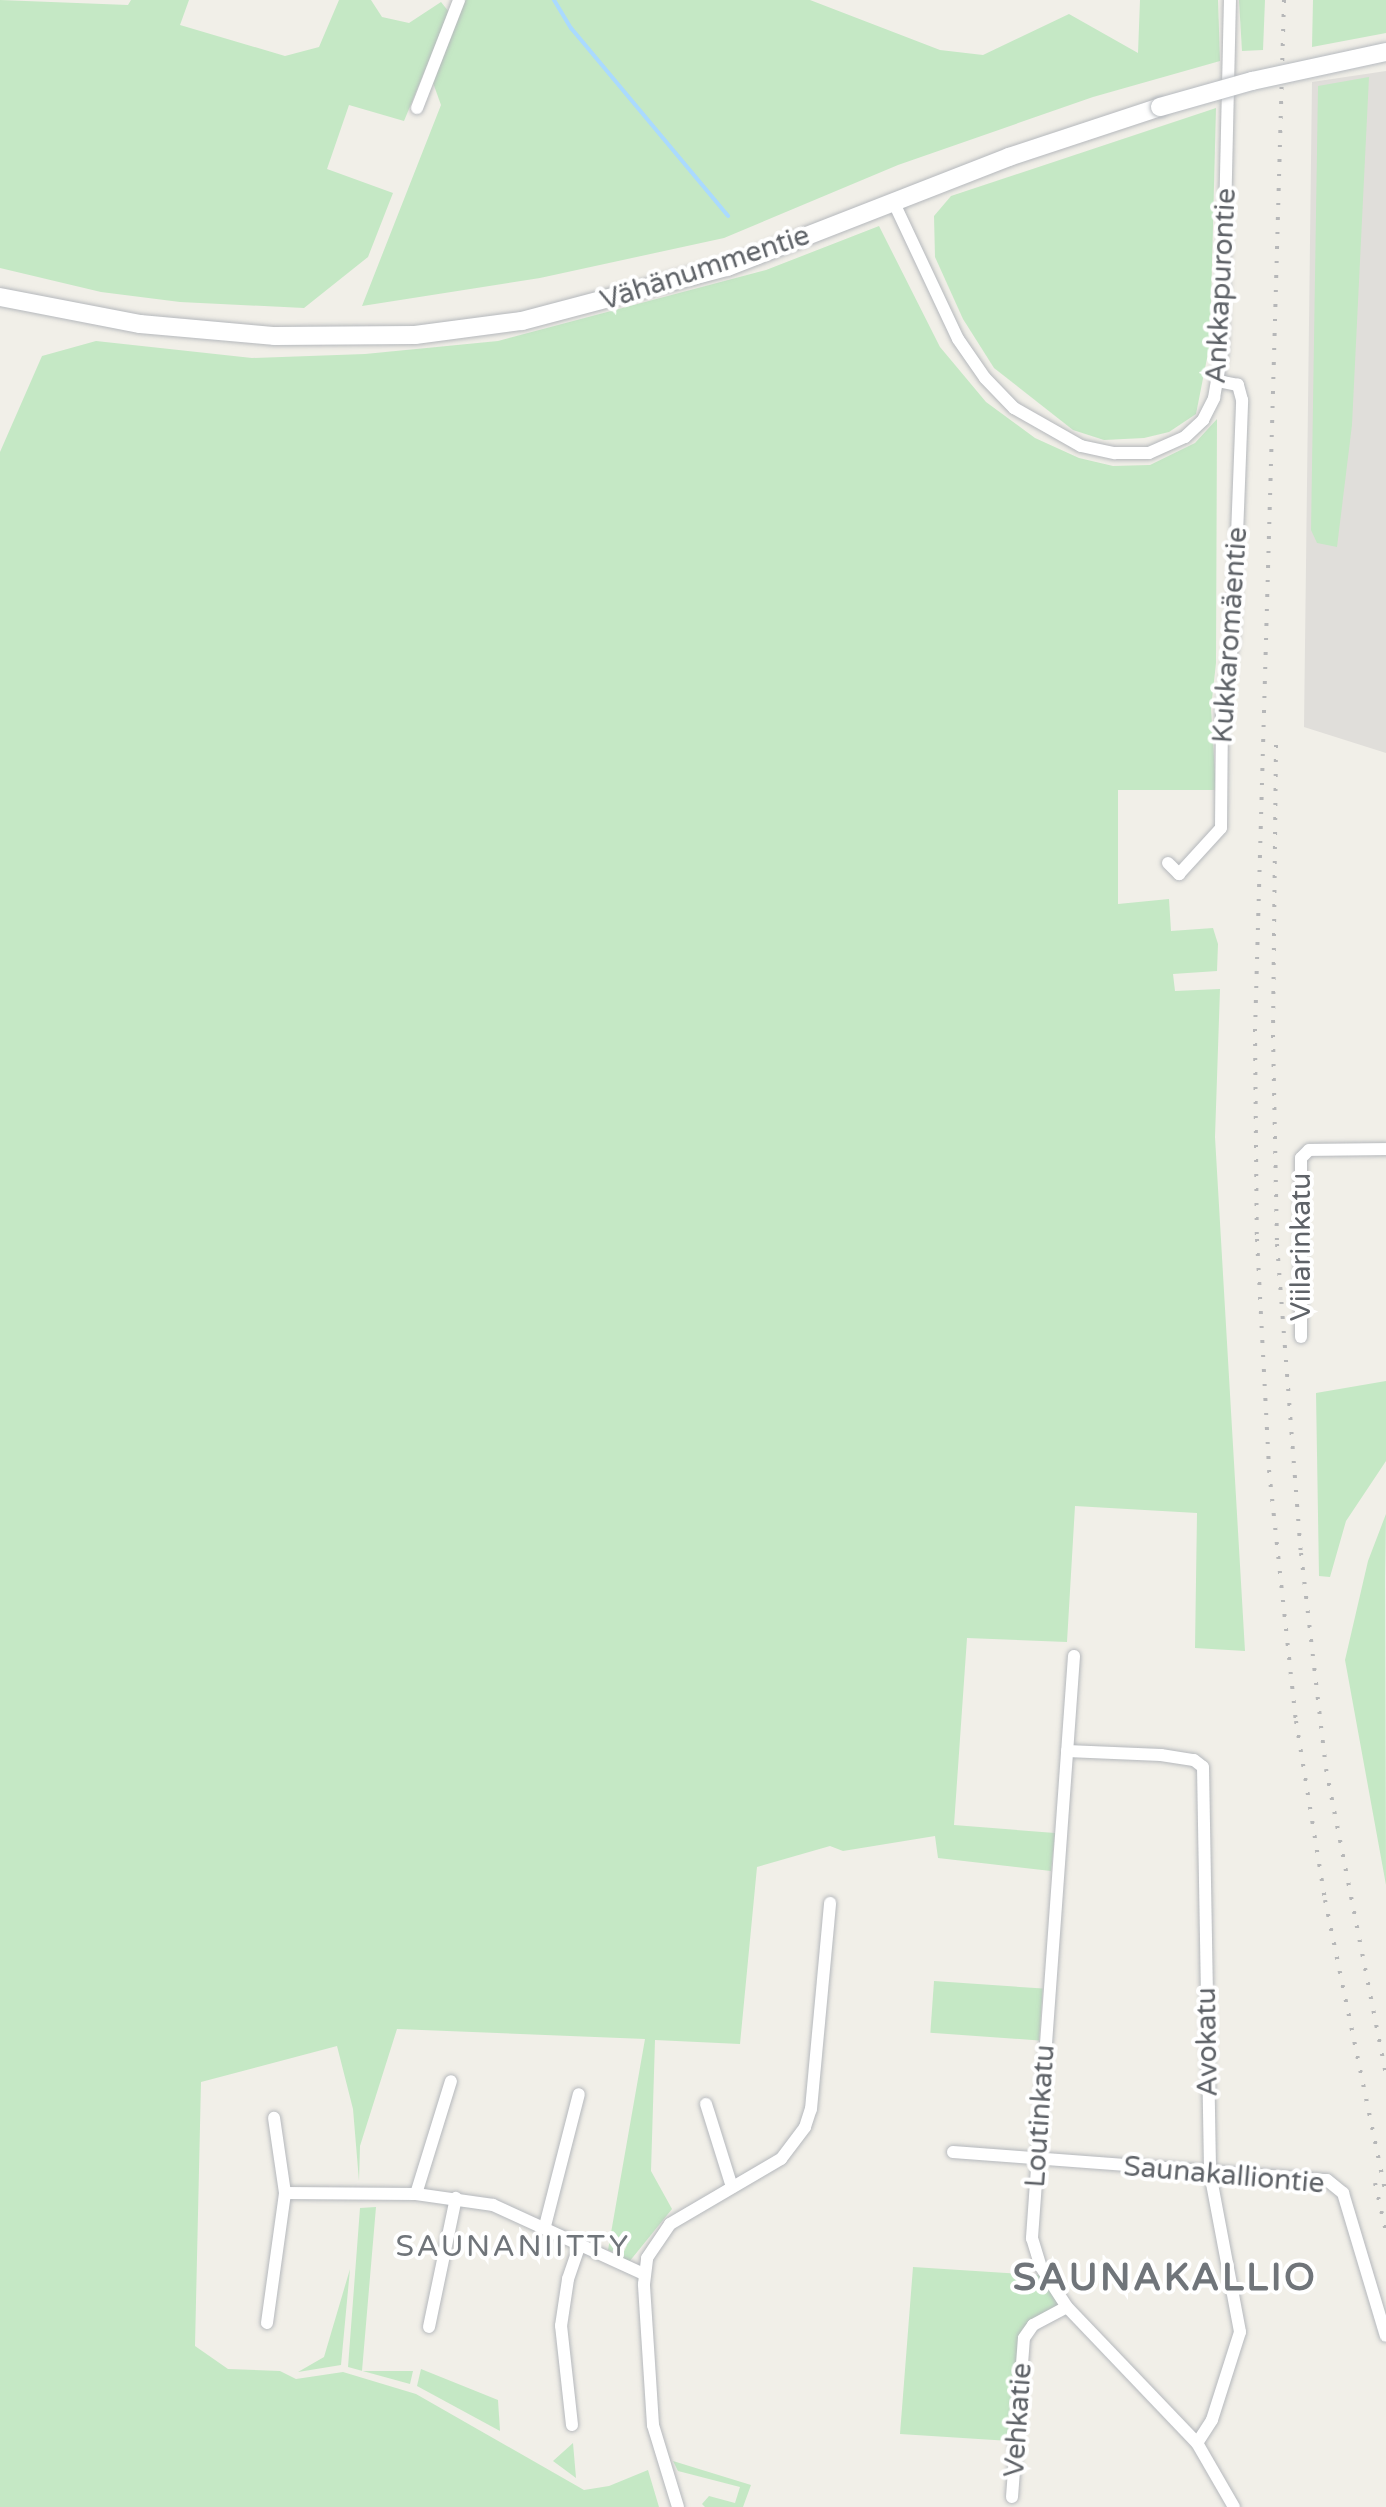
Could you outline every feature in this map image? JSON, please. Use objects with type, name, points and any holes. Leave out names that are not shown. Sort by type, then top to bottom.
[{"type":"main road","name":"Vähänummentie","points":[[0,297],[85,316],[275,336],[415,335],[522,321],[620,299],[728,267],[1009,157],[1160,107],[1252,80],[1386,52]]},
{"type":"street","points":[[418,108],[459,0]]},
{"type":"street","name":"Ankkapurontie","points":[[894,203],[958,339],[985,378],[1014,408],[1081,446],[1116,453],[1149,454],[1185,437],[1203,420],[1218,381],[1230,0]]},
{"type":"street","name":"Kukkaromäentie","points":[[1168,863],[1179,874],[1221,828],[1222,712],[1234,640],[1242,400],[1238,385],[1218,381]]},
{"type":"street","name":"Viilarinkatu","points":[[1302,1336],[1301,1158],[1310,1150],[1386,1148]]},
{"type":"street","name":"Loutinkatu","points":[[1074,1656],[1032,2238],[1041,2268],[1067,2307],[1198,2443],[1234,2507]]},
{"type":"street","name":"Avokatu","points":[[1068,1751],[1161,1755],[1194,1760],[1203,1768],[1210,2172],[1240,2332],[1212,2420],[1198,2443]]},
{"type":"street","points":[[678,2507],[654,2424],[644,2274],[654,2244],[670,2224],[781,2158],[805,2127],[811,2109],[830,1903]]},
{"type":"street","points":[[416,2194],[451,2081]]},
{"type":"street","points":[[545,2226],[579,2094]]},
{"type":"street","points":[[706,2104],[732,2188]]},
{"type":"street","points":[[267,2323],[285,2193],[274,2118]]},
{"type":"street","name":"Saunakalliontie","points":[[953,2152],[1336,2184],[1343,2193],[1386,2336]]},
{"type":"street","points":[[285,2193],[416,2194],[493,2205],[644,2274]]},
{"type":"street","points":[[429,2327],[456,2198]]},
{"type":"street","points":[[572,2425],[561,2326],[568,2278],[580,2244]]},
{"type":"street","name":"Vehkatie","points":[[1012,2497],[1024,2338],[1033,2325],[1067,2307]]},
{"type":"shaded area","points":[[1386,71],[1386,753],[1304,727],[1312,82]]},
{"type":"green space","points":[[0,0],[128,5],[131,0],[189,0],[180,25],[285,56],[319,47],[339,0],[371,0],[382,17],[409,23],[441,2],[449,12],[404,121],[349,105],[327,169],[393,193],[368,257],[304,308],[180,302],[101,292],[0,268]]},
{"type":"green space","points":[[465,0],[810,0],[940,50],[983,55],[1069,14],[1138,53],[1140,0],[1218,0],[1220,61],[1093,97],[898,165],[724,238],[540,278],[362,306],[441,105],[432,80]]},
{"type":"green space","points":[[1239,0],[1265,0],[1263,50],[1242,51]]},
{"type":"green space","points":[[1313,0],[1386,0],[1386,33],[1312,47]]},
{"type":"green space","points":[[1369,77],[1352,425],[1337,547],[1317,543],[1311,530],[1318,86]]},
{"type":"green space","points":[[1216,108],[1210,343],[1196,414],[1169,432],[1144,438],[1104,440],[1073,430],[994,368],[963,319],[935,257],[934,216],[951,196]]},
{"type":"green space","points":[[879,226],[940,347],[986,402],[1035,438],[1079,458],[1113,466],[1150,465],[1195,443],[1217,419],[1216,663],[1211,708],[1216,790],[1118,790],[1118,904],[1169,899],[1171,931],[1213,928],[1218,944],[1217,971],[1173,974],[1175,991],[1220,989],[1215,1137],[1245,1651],[1195,1648],[1197,1513],[1075,1506],[1067,1642],[967,1638],[954,1825],[1055,1833],[1051,1871],[938,1858],[935,1836],[843,1851],[830,1846],[757,1867],[740,2044],[655,2040],[651,2171],[672,2209],[629,2262],[621,2258],[627,2245],[618,2241],[612,2252],[608,2250],[645,2039],[397,2029],[360,2146],[359,2181],[353,2109],[337,2046],[201,2082],[195,2346],[228,2369],[280,2371],[296,2379],[343,2372],[416,2394],[584,2490],[609,2486],[648,2470],[659,2507],[0,2507],[0,452],[42,356],[96,341],[252,358],[365,354],[498,341],[766,270]]},
{"type":"green space","points":[[1386,1381],[1386,1461],[1346,1521],[1330,1577],[1319,1576],[1316,1393]]},
{"type":"green space","points":[[1386,1514],[1386,1885],[1345,1660],[1368,1561]]},
{"type":"green space","points":[[934,1981],[1043,1989],[1039,2040],[930,2033]]},
{"type":"green space","points":[[376,2207],[362,2371],[348,2367],[360,2208]]},
{"type":"green space","points":[[913,2267],[1039,2275],[1060,2305],[1022,2329],[1010,2441],[900,2434]]},
{"type":"green space","points":[[350,2269],[341,2365],[298,2372],[324,2357]]},
{"type":"green space","points":[[421,2369],[498,2400],[500,2431],[417,2386]]},
{"type":"green space","points":[[363,2371],[413,2371],[410,2384]]},
{"type":"green space","points":[[573,2443],[576,2478],[553,2461]]},
{"type":"green space","points":[[673,2461],[751,2485],[743,2507],[705,2507],[702,2504],[709,2496],[735,2503],[740,2487],[678,2471]]},
{"type":"waterway","points":[[554,0],[571,28],[728,216]]},
{"type":"railway","points":[[1284,0],[1255,1029],[1257,1239],[1269,1470],[1296,1721],[1325,1900],[1386,2195]]},
{"type":"railway","points":[[1276,745],[1273,1035],[1277,1244],[1301,1553],[1326,1769],[1386,2074]]},
{"type":"railway","points":[[1375,2183],[1386,2232]]},
{"type":"district","name":"SAUNANIITTY","points":[[513,2247]]},
{"type":"district","name":"SAUNAKALLIO","points":[[1165,2279]]}]
